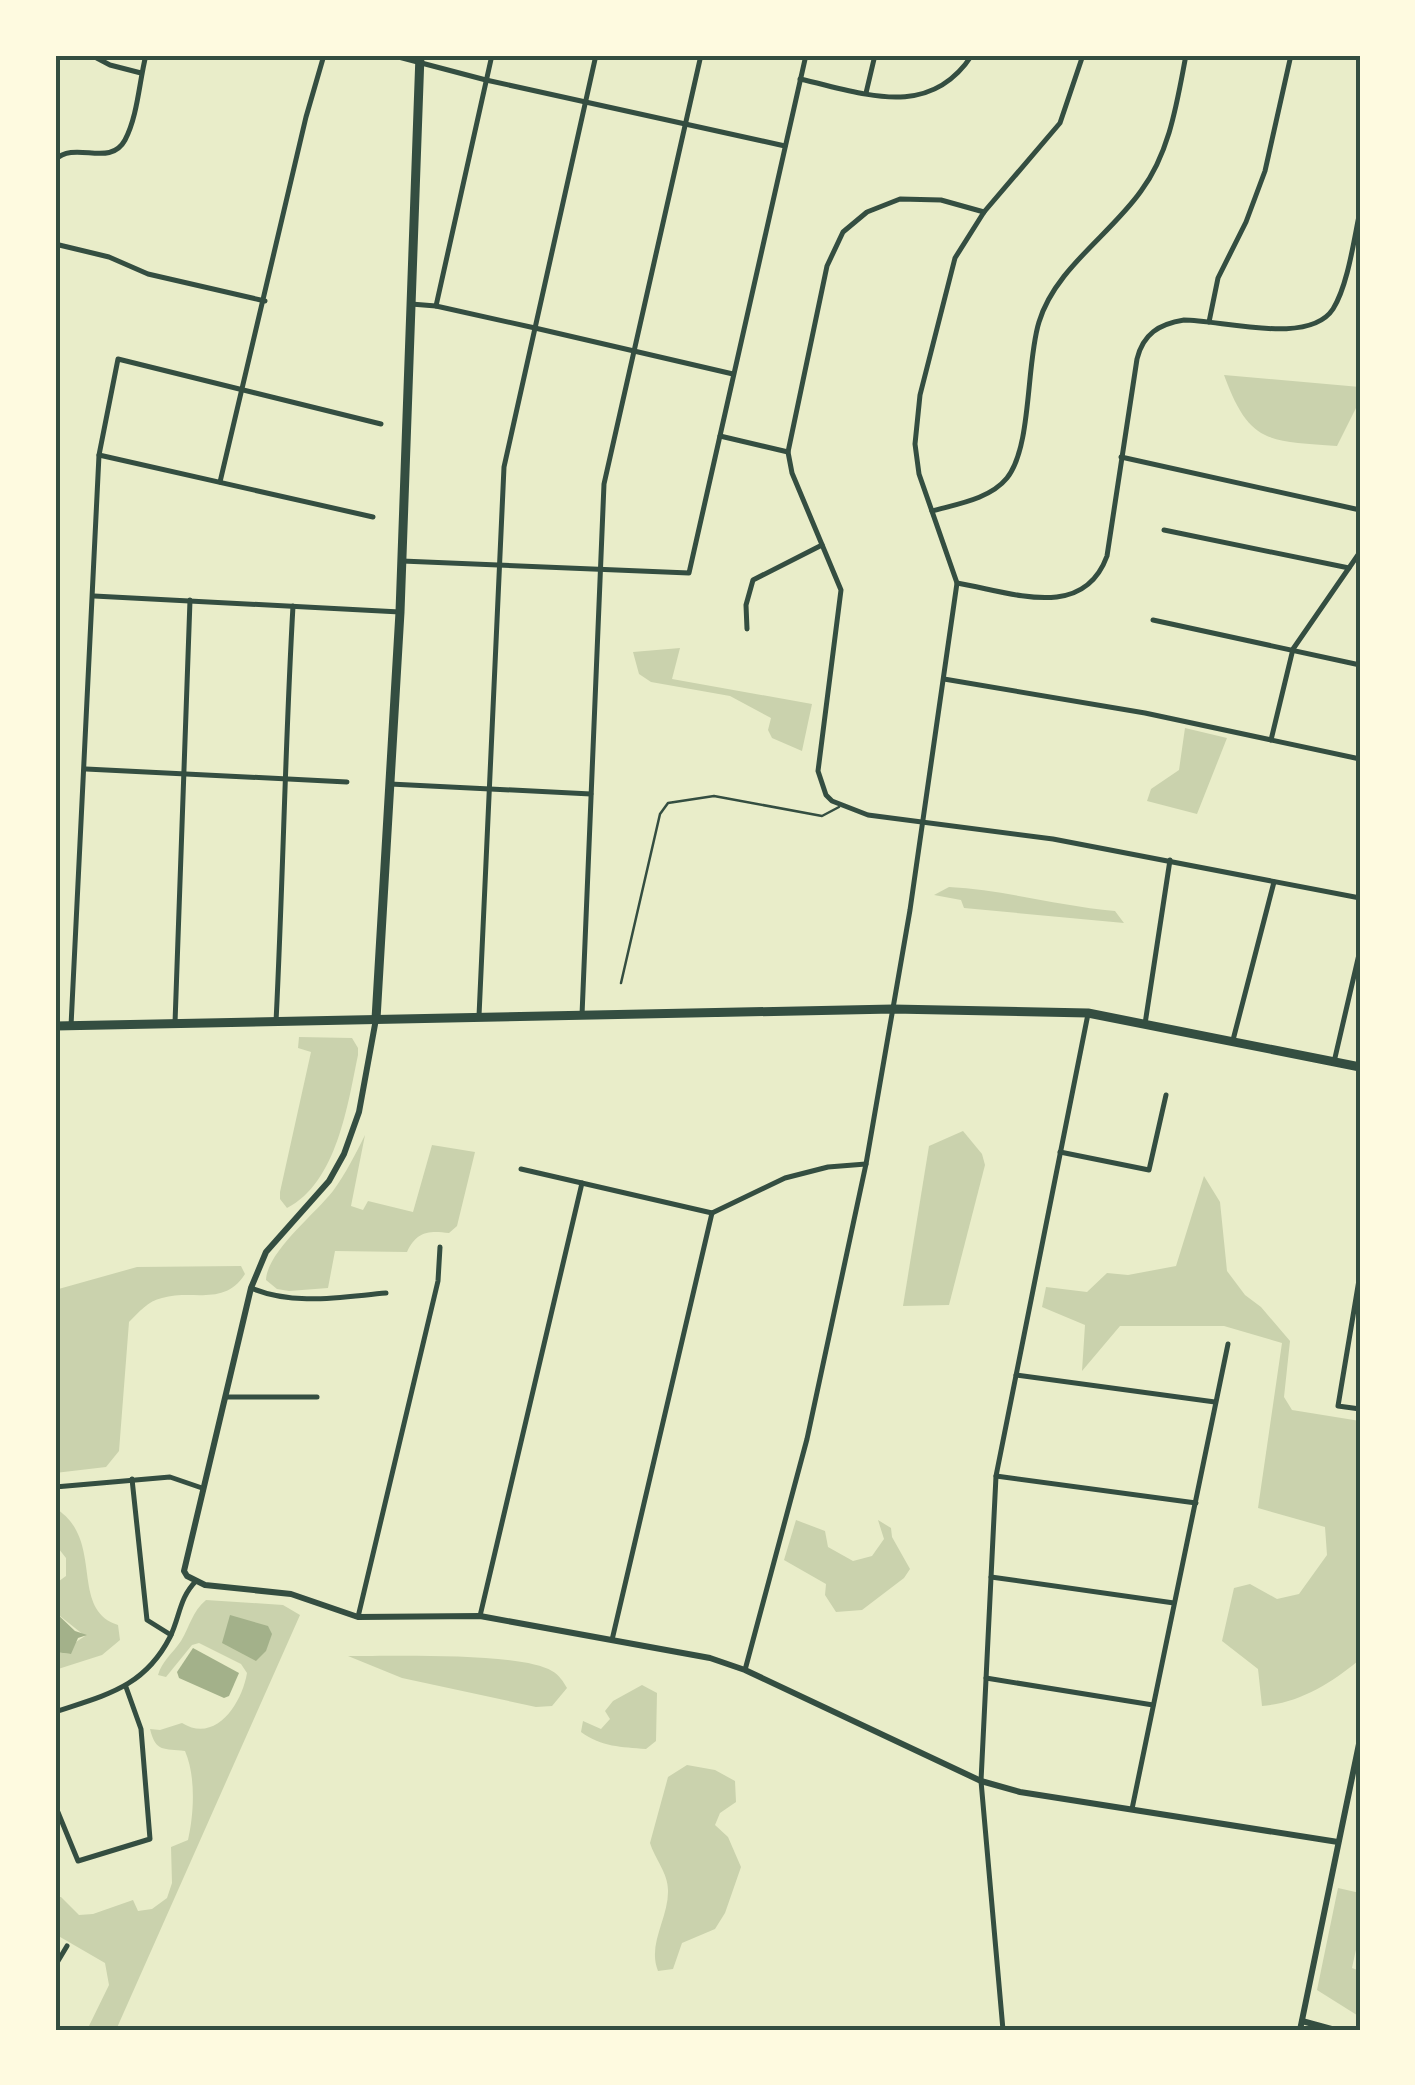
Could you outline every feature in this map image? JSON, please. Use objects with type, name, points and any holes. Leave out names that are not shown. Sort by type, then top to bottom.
[{"type":"main road","points":[[376,1019],[400,612],[420,59]]},
{"type":"main road","points":[[55,1026],[893,1010],[1088,1013],[1360,1067]]},
{"type":"street","points":[[91,55],[110,66],[141,73]]},
{"type":"street","points":[[55,160],[69,151],[108,154],[120,147],[127,134],[146,55]]},
{"type":"street","points":[[220,482],[324,55]]},
{"type":"street","points":[[391,55],[785,146]]},
{"type":"street","points":[[436,306],[492,55]]},
{"type":"street","points":[[479,1016],[504,467],[596,55]]},
{"type":"street","points":[[582,1015],[604,484],[701,55]]},
{"type":"street","points":[[402,561],[689,574],[806,55]]},
{"type":"street","points":[[866,93],[874,55]]},
{"type":"street","points":[[800,79],[902,98],[934,90],[954,78],[972,55]]},
{"type":"street","points":[[745,1670],[807,1439],[866,1164],[944,679],[957,583],[919,474],[915,444],[920,395],[952,268],[984,212],[1060,124],[1084,55]]},
{"type":"street","points":[[932,512],[992,490],[1010,474],[1020,450],[1036,339],[1046,306],[1064,277],[1141,191],[1154,170],[1170,130],[1186,55]]},
{"type":"street","points":[[1209,322],[1218,278],[1246,222],[1265,171],[1291,55]]},
{"type":"street","points":[[984,212],[918,197],[884,202],[843,232],[827,266],[788,452],[792,472],[841,590],[817,764],[826,795],[840,806],[868,815],[1053,840],[1360,898]]},
{"type":"street","points":[[957,583],[1050,598],[1073,594],[1093,583],[1107,556],[1142,344],[1154,330],[1184,320],[1258,328],[1313,326],[1334,308],[1360,210]]},
{"type":"street","points":[[55,244],[109,257],[148,274],[265,302]]},
{"type":"street","points":[[1351,250],[1360,252]]},
{"type":"street","points":[[411,304],[436,306],[733,374]]},
{"type":"street","points":[[71,1026],[99,456],[118,359],[381,424]]},
{"type":"street","points":[[720,436],[788,452]]},
{"type":"street","points":[[99,456],[374,516]]},
{"type":"street","points":[[1121,457],[1360,510]]},
{"type":"street","points":[[1164,530],[1350,568]]},
{"type":"street","points":[[747,629],[746,605],[753,580],[822,545]]},
{"type":"street","points":[[1271,740],[1294,649],[1360,552]]},
{"type":"street","points":[[93,596],[400,612]]},
{"type":"street","points":[[175,1023],[190,600]]},
{"type":"street","points":[[276,1022],[293,606]]},
{"type":"street","points":[[1153,620],[1360,665]]},
{"type":"street","points":[[944,679],[1146,712],[1360,758]]},
{"type":"street","points":[[86,769],[347,782]]},
{"type":"street","points":[[390,784],[591,794]]},
{"type":"street","points":[[1145,1024],[1170,860]]},
{"type":"street","points":[[1232,1043],[1274,881]]},
{"type":"street","points":[[1334,1062],[1360,950]]},
{"type":"street","points":[[1003,2030],[981,1781],[996,1476],[1088,1013]]},
{"type":"street","points":[[376,1019],[366,1086],[344,1154],[329,1181],[266,1252],[251,1288],[184,1571],[206,1585],[291,1594],[358,1617],[480,1616],[710,1658],[745,1670],[981,1781],[1020,1792],[1338,1842]]},
{"type":"street","points":[[1060,1152],[1150,1170],[1166,1095]]},
{"type":"street","points":[[521,1169],[712,1213],[785,1178],[828,1167],[866,1164]]},
{"type":"street","points":[[480,1616],[582,1183]]},
{"type":"street","points":[[612,1640],[712,1213]]},
{"type":"street","points":[[358,1617],[434,1300],[440,1247]]},
{"type":"street","points":[[1360,1274],[1338,1406],[1360,1410]]},
{"type":"street","points":[[251,1288],[272,1297],[298,1300],[386,1294]]},
{"type":"street","points":[[1132,1809],[1228,1344]]},
{"type":"street","points":[[1016,1375],[1215,1402]]},
{"type":"street","points":[[223,1397],[317,1397]]},
{"type":"street","points":[[996,1476],[1196,1503]]},
{"type":"street","points":[[55,1486],[170,1477],[202,1488]]},
{"type":"street","points":[[132,1479],[147,1620],[171,1635]]},
{"type":"street","points":[[991,1577],[1174,1603]]},
{"type":"street","points":[[55,1712],[126,1688],[152,1666],[171,1635],[183,1593],[196,1581]]},
{"type":"street","points":[[986,1678],[1153,1705]]},
{"type":"street","points":[[55,1805],[78,1861],[150,1839],[141,1729],[126,1688]]},
{"type":"street","points":[[1334,2030],[1301,2026],[1360,1739]]},
{"type":"street","points":[[55,1966],[67,1946]]},
{"type":"lane","points":[[622,983],[660,814],[668,803],[714,796],[822,816],[840,806]]},
{"type":"shaded area","points":[[1224,375],[1360,387],[1360,400],[1337,446],[1278,440],[1253,427],[1243,415]]},
{"type":"shaded area","points":[[680,648],[672,679],[812,704],[802,751],[772,738],[768,730],[771,718],[730,696],[651,682],[639,674],[633,652]]},
{"type":"shaded area","points":[[1185,728],[1227,738],[1197,814],[1147,801],[1151,789],[1179,770]]},
{"type":"shaded area","points":[[949,887],[1115,911],[1124,923],[964,908],[961,900],[934,895]]},
{"type":"shaded area","points":[[299,1037],[352,1038],[358,1055],[338,1140],[329,1161],[304,1196],[287,1208],[280,1192],[311,1052],[298,1048]]},
{"type":"shaded area","points":[[963,1131],[982,1154],[985,1165],[949,1305],[903,1306],[929,1146]]},
{"type":"shaded area","points":[[365,1135],[351,1206],[363,1210],[368,1201],[413,1212],[432,1145],[475,1152],[457,1226],[449,1233],[424,1234],[414,1240],[407,1252],[335,1251],[328,1288],[277,1289],[266,1280],[274,1258],[333,1191]]},
{"type":"shaded area","points":[[1204,1176],[1220,1202],[1227,1271],[1290,1341],[1284,1397],[1292,1410],[1360,1421],[1358,1661],[1313,1691],[1262,1706],[1258,1669],[1222,1641],[1234,1588],[1250,1584],[1277,1599],[1299,1594],[1327,1555],[1325,1527],[1258,1508],[1282,1343],[1224,1326],[1120,1326],[1082,1371],[1085,1325],[1042,1307],[1046,1287],[1087,1292],[1107,1273],[1128,1275],[1176,1266]]},
{"type":"shaded area","points":[[241,1266],[245,1274],[228,1290],[157,1299],[129,1322],[119,1451],[106,1467],[55,1473],[55,1290],[137,1267]]},
{"type":"shaded area","points":[[55,1508],[70,1521],[79,1537],[94,1604],[103,1617],[118,1625],[120,1640],[102,1655],[55,1670],[55,1652],[70,1654],[73,1644],[85,1636],[55,1612],[55,1584],[66,1576],[66,1558],[55,1544]]},
{"type":"shaded area","points":[[796,1520],[825,1531],[828,1547],[853,1561],[872,1556],[884,1539],[878,1520],[891,1528],[910,1569],[862,1610],[836,1612],[825,1595],[826,1584],[784,1560]]},
{"type":"shaded area","points":[[206,1600],[283,1605],[300,1615],[116,2030],[87,2030],[109,1985],[105,1963],[55,1934],[55,1897],[61,1897],[79,1915],[133,1900],[138,1911],[152,1909],[167,1898],[172,1883],[171,1847],[188,1840],[192,1783],[185,1751],[158,1746],[150,1729],[182,1723],[194,1728],[216,1724],[233,1708],[247,1673],[241,1664],[199,1643],[192,1645],[166,1677],[158,1675]]},
{"type":"shaded area","points":[[55,1612],[75,1631],[87,1635],[78,1638],[71,1654],[55,1652]]},
{"type":"shaded area","points":[[230,1615],[268,1626],[272,1634],[266,1651],[256,1661],[222,1643]]},
{"type":"shaded area","points":[[193,1648],[239,1673],[229,1696],[224,1698],[179,1678],[177,1672]]},
{"type":"shaded area","points":[[348,1656],[454,1656],[513,1661],[552,1671],[567,1688],[552,1706],[536,1707],[402,1678]]},
{"type":"shaded area","points":[[642,1685],[657,1693],[656,1741],[646,1749],[604,1743],[581,1732],[583,1721],[601,1729],[610,1719],[605,1711],[613,1701]]},
{"type":"shaded area","points":[[687,1765],[715,1770],[735,1781],[736,1802],[720,1813],[715,1825],[728,1837],[741,1867],[725,1913],[715,1929],[682,1943],[673,1969],[658,1971],[655,1951],[668,1890],[650,1843],[668,1777]]},
{"type":"shaded area","points":[[1338,1888],[1360,1893],[1360,1931],[1352,1968],[1360,1971],[1360,2017],[1317,1990]]}]
